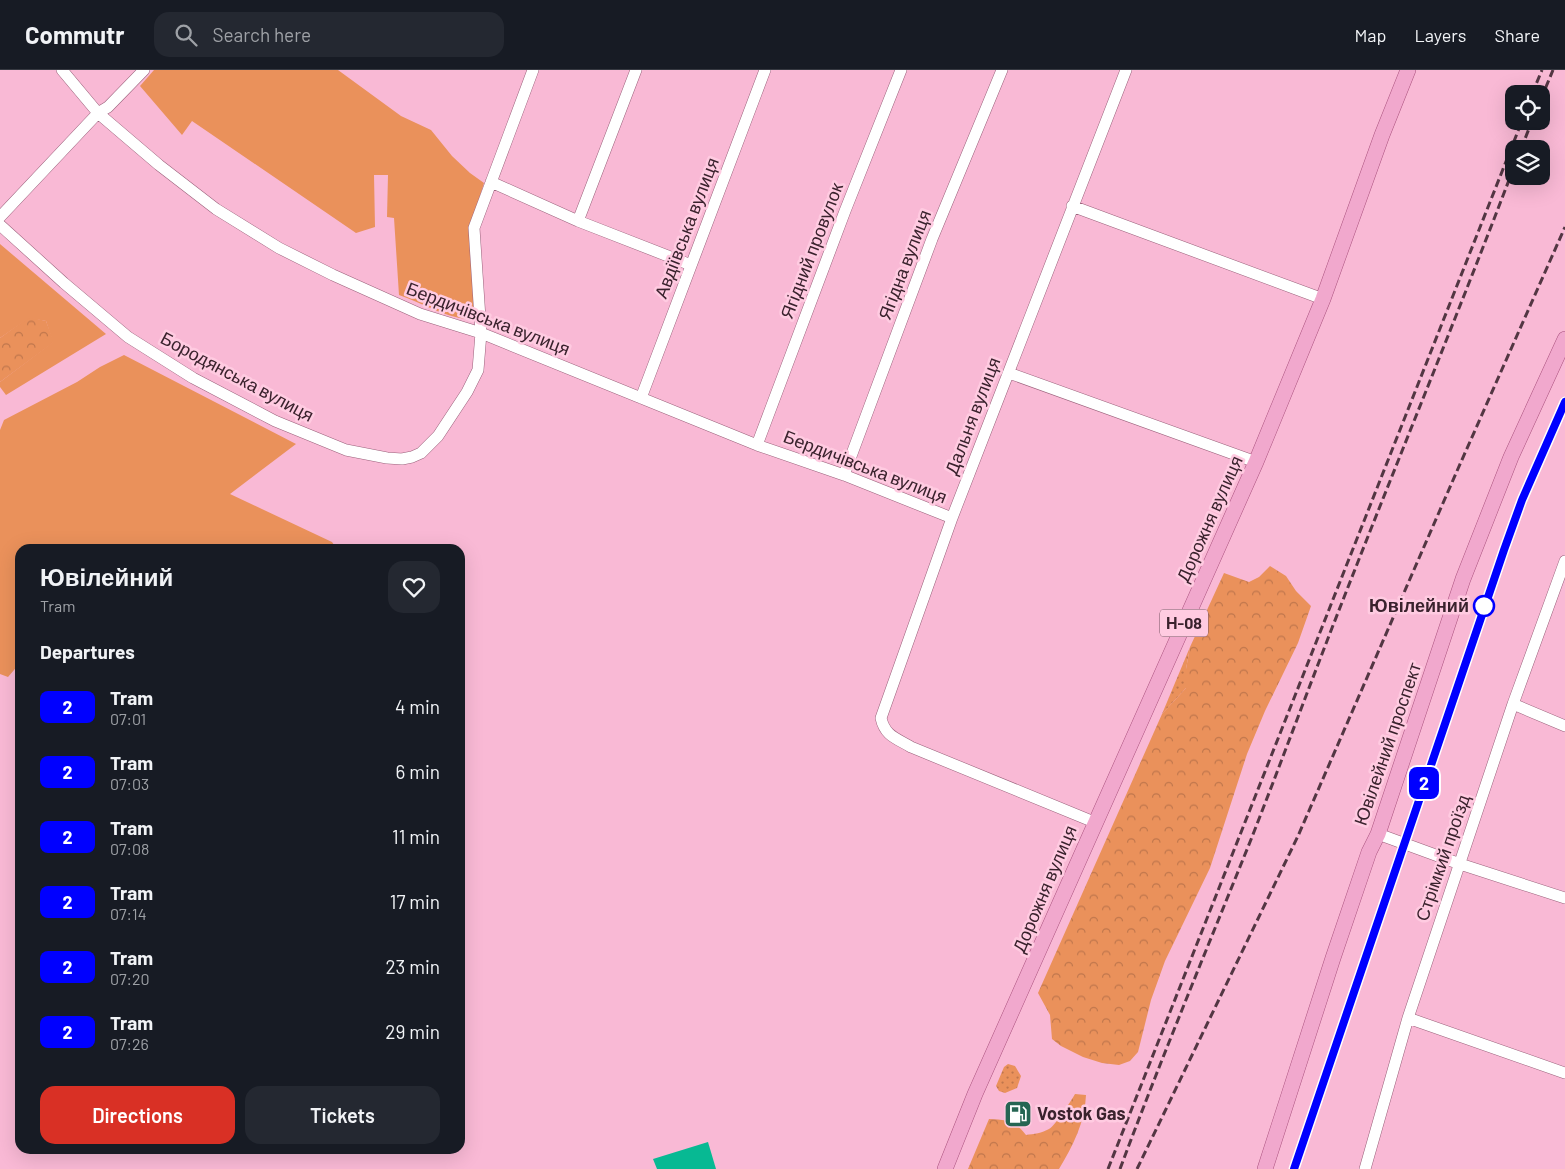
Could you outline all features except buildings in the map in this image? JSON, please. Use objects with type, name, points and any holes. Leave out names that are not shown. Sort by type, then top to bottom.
[{"type":"main road","name":"Дорожня вулиця","points":[[945,1169],[975,1094],[1000,1041],[1094,822],[1256,462],[1323,298],[1382,135],[1408,70]]},
{"type":"main road","name":"Ювілейний проспект","points":[[1265,1169],[1333,958],[1369,852],[1378,834],[1463,579],[1511,457],[1565,339]]},
{"type":"street","name":"Бердичівська вулиця","points":[[62,70],[98,113],[159,165],[216,209],[279,248],[333,275],[420,314],[481,333],[757,445],[844,475],[952,518]]},
{"type":"street","points":[[0,217],[98,113],[108,107],[144,70]]},
{"type":"street","name":"Бородянська вулиця","points":[[0,225],[64,283],[128,337],[193,378],[275,421],[346,450],[402,459],[421,453],[432,443],[443,429],[478,370],[481,333],[474,228],[533,70]]},
{"type":"street","points":[[578,221],[636,70]]},
{"type":"street","name":"Авдіївська вулиця","points":[[641,398],[765,70]]},
{"type":"street","name":"Ягідний провулок","points":[[757,445],[845,211],[901,70]]},
{"type":"street","name":"Ягідна вулиця","points":[[844,475],[932,239],[1002,70]]},
{"type":"street","name":"Дальня вулиця","points":[[1094,822],[911,747],[888,734],[881,718],[952,518],[1126,70]]},
{"type":"street","points":[[491,182],[578,221],[691,265]]},
{"type":"street","points":[[1072,206],[1323,298]]},
{"type":"street","points":[[1009,373],[1256,462]]},
{"type":"street","name":"Стрімкий проїзд","points":[[1364,1169],[1408,1018],[1513,704],[1565,561]]},
{"type":"street","points":[[1513,704],[1565,726]]},
{"type":"street","points":[[1378,834],[1460,864],[1565,898]]},
{"type":"street","points":[[1408,1018],[1565,1072]]},
{"type":"green space","points":[[154,70],[338,70],[401,116],[431,130],[452,156],[484,183],[470,228],[474,309],[472,315],[467,319],[450,316],[399,295],[394,218],[387,217],[388,175],[374,175],[375,227],[356,233],[192,121],[182,135],[140,86]]},
{"type":"green space","points":[[0,244],[106,334],[6,395],[0,387],[0,382],[53,342],[46,321],[29,318],[0,338]]},
{"type":"green space","points":[[29,317],[46,321],[54,342],[0,382],[0,338]]},
{"type":"green space","points":[[124,355],[296,444],[230,494],[333,544],[15,544],[15,669],[8,677],[0,674],[0,430],[4,420],[77,382],[100,367]]},
{"type":"green space","points":[[1270,566],[1286,576],[1296,591],[1311,606],[1298,643],[1265,711],[1247,754],[1210,868],[1165,961],[1151,1000],[1138,1052],[1130,1061],[1119,1065],[1102,1063],[1083,1057],[1061,1046],[1052,1039],[1050,1015],[1038,993],[1162,714],[1186,688],[1186,669],[1190,647],[1224,573],[1249,582],[1259,577]]},
{"type":"green space","points":[[1190,647],[1186,669],[1186,688],[1162,714]]},
{"type":"green space","points":[[1008,1064],[1015,1066],[1021,1076],[1017,1088],[1005,1093],[999,1091],[996,1086],[1004,1067]]},
{"type":"green space","points":[[1075,1094],[1086,1095],[1083,1115],[1069,1152],[1059,1169],[968,1169],[989,1119],[1010,1122],[1018,1126],[1026,1135],[1041,1132],[1049,1129],[1055,1123]]},
{"type":"shaded area","points":[[708,1142],[716,1169],[657,1169],[653,1159]]},
{"type":"tram line","points":[[1294,1169],[1504,550],[1522,500],[1565,402]]},
{"type":"tram line","name":"2","points":[[1294,1169],[1504,550],[1522,500],[1565,402]]},
{"type":"railway","points":[[1536,85],[1542,70]]},
{"type":"railway","points":[[1547,85],[1553,70]]},
{"type":"railway","points":[[1108,1169],[1518,130]]},
{"type":"railway","points":[[1525,140],[1528,130]]},
{"type":"railway","points":[[1120,1169],[1507,185]]},
{"type":"railway","points":[[1137,1169],[1298,836],[1565,227]]},
{"type":"place","name":"Ювілейний","points":[[1484,606]]},
{"type":"place","name":"Vostok Gas","points":[[1018,1114]]}]
